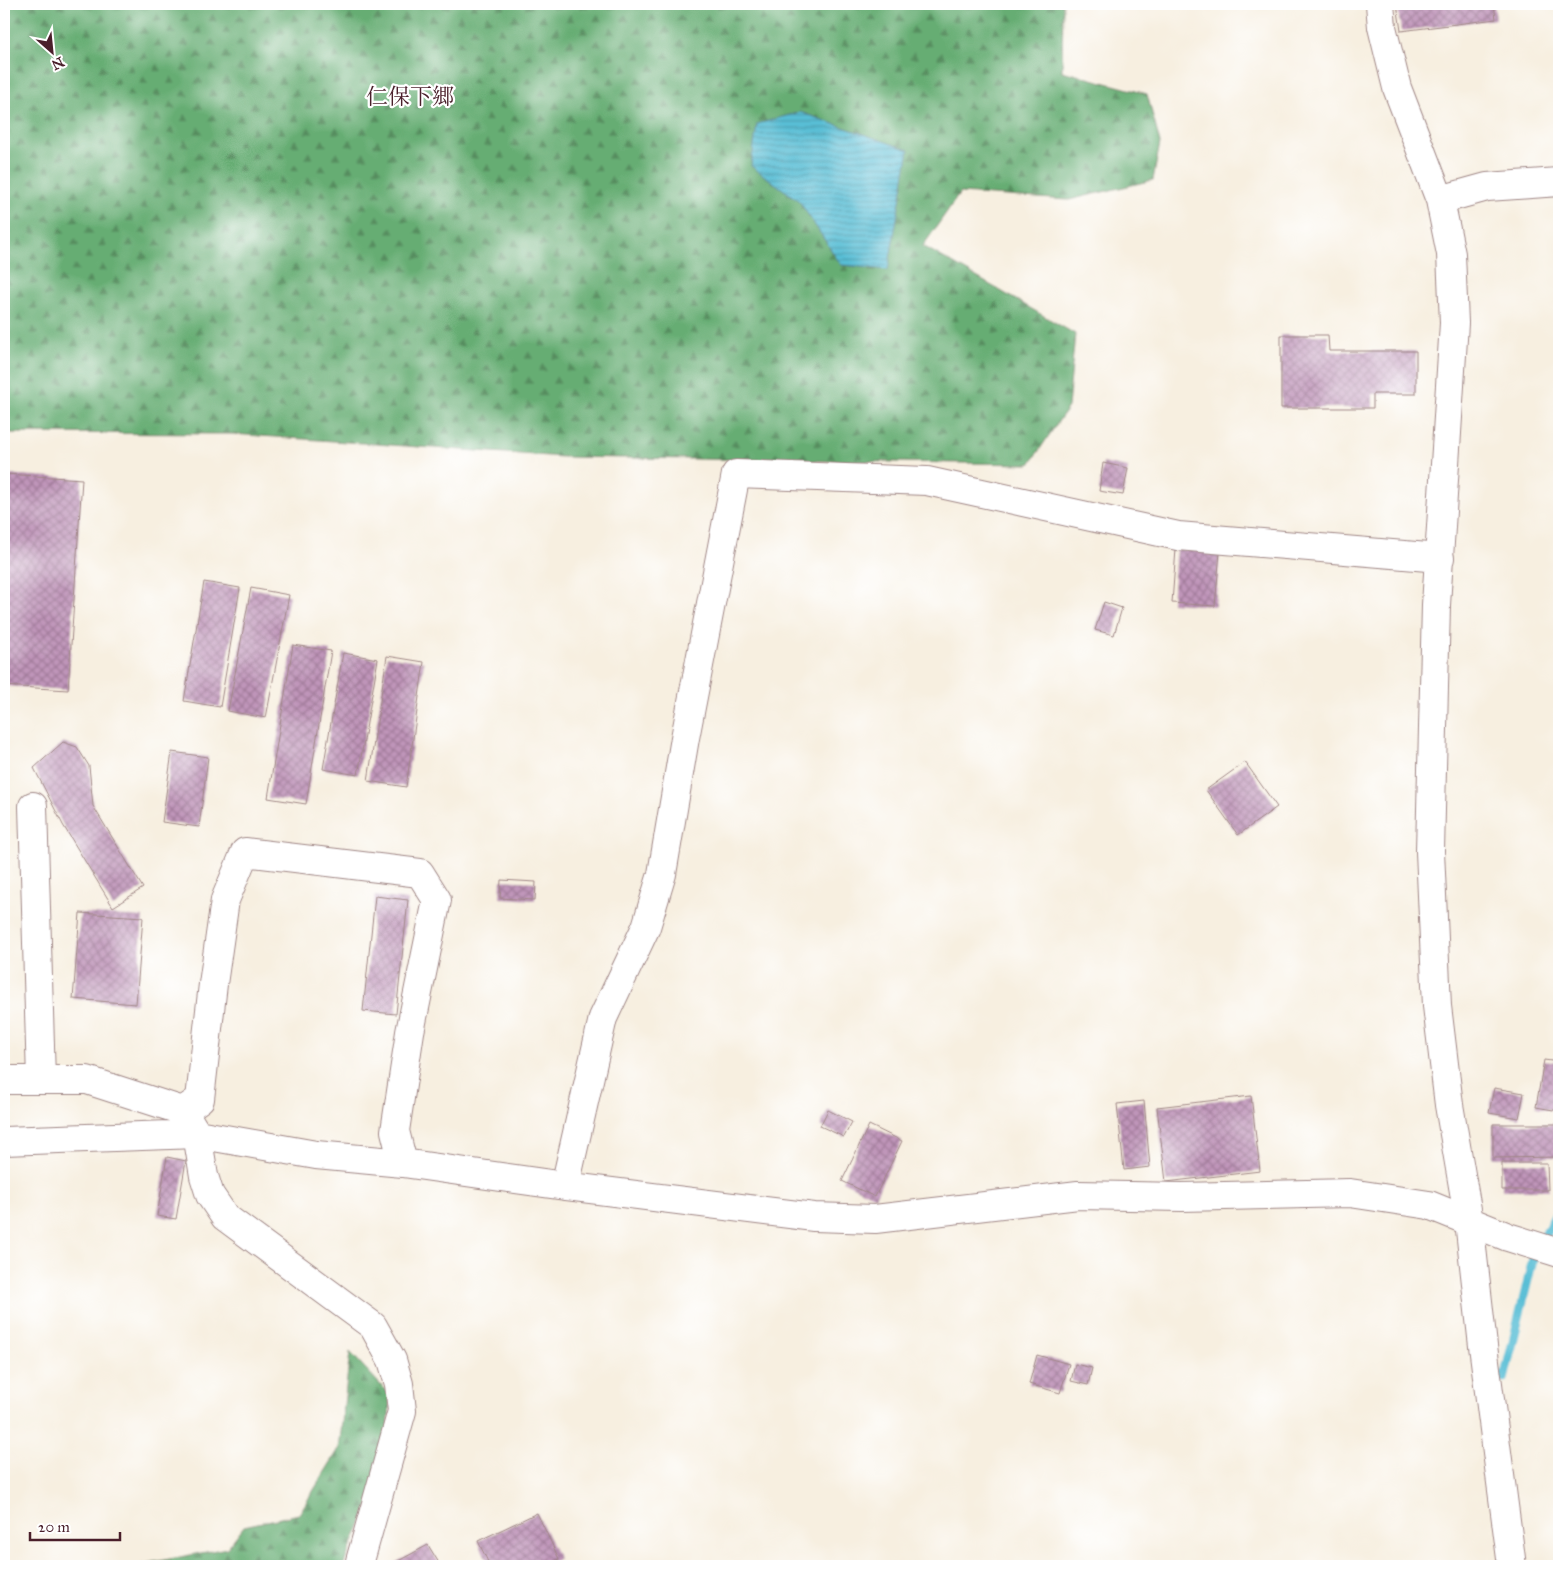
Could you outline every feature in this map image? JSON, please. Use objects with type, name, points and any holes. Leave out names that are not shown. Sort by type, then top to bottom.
[{"type":"street","points":[[1380,4],[1382,27],[1398,88],[1440,200],[1451,254],[1454,323],[1436,606],[1431,861],[1437,1006],[1449,1106],[1469,1222],[1512,1566]]},
{"type":"street","points":[[1440,200],[1486,187],[1559,182]]},
{"type":"street","points":[[565,1186],[603,1018],[646,927],[662,874],[685,738],[736,474],[926,481],[1178,536],[1440,558]]},
{"type":"street","points":[[33,806],[41,1080]]},
{"type":"street","points":[[183,1112],[200,1099],[225,900],[245,852],[420,874],[437,900],[410,1032],[395,1131],[403,1164]]},
{"type":"street","points":[[4,1080],[87,1080],[183,1112],[197,1134],[204,1176],[210,1196],[224,1217],[373,1326],[392,1360],[399,1384],[402,1411],[360,1561],[361,1566]]},
{"type":"street","points":[[4,1141],[197,1134],[316,1154],[814,1217],[875,1219],[1078,1195],[1182,1197],[1350,1193],[1429,1205],[1508,1237],[1559,1253]]},
{"type":"green space","points":[[4,4],[1063,4],[1062,71],[1147,94],[1160,143],[1153,180],[1069,200],[960,193],[923,246],[1075,334],[1068,407],[1030,464],[563,457],[232,434],[4,433]]},
{"type":"green space","points":[[350,1352],[390,1395],[387,1462],[343,1566],[133,1566],[227,1548],[244,1526],[299,1514],[339,1449]]},
{"type":"water","points":[[800,112],[909,150],[888,270],[841,265],[799,201],[751,166],[757,124]]},
{"type":"building","points":[[1397,4],[1494,4],[1496,19],[1401,31]]},
{"type":"building","points":[[1281,335],[1328,335],[1329,351],[1416,351],[1416,394],[1373,394],[1373,408],[1281,408]]},
{"type":"building","points":[[1103,463],[1128,468],[1123,495],[1099,491]]},
{"type":"building","points":[[4,474],[82,479],[68,690],[4,686]]},
{"type":"building","points":[[1176,549],[1220,552],[1215,606],[1172,603]]},
{"type":"building","points":[[204,582],[240,588],[220,707],[184,701]]},
{"type":"building","points":[[251,588],[289,595],[266,718],[228,711]]},
{"type":"building","points":[[1104,602],[1122,608],[1114,635],[1095,630]]},
{"type":"building","points":[[293,645],[331,651],[306,804],[268,798]]},
{"type":"building","points":[[343,653],[378,659],[358,775],[323,769]]},
{"type":"building","points":[[387,656],[424,662],[406,787],[368,781]]},
{"type":"building","points":[[63,742],[77,747],[89,766],[93,806],[143,888],[113,907],[63,825],[34,768]]},
{"type":"building","points":[[172,752],[208,757],[199,827],[162,822]]},
{"type":"building","points":[[1245,762],[1277,807],[1238,835],[1206,790]]},
{"type":"building","points":[[501,880],[536,882],[535,900],[500,898]]},
{"type":"building","points":[[375,896],[408,900],[396,1014],[363,1011]]},
{"type":"building","points":[[80,913],[143,917],[136,1004],[73,999]]},
{"type":"building","points":[[1544,1060],[1559,1062],[1559,1111],[1536,1107]]},
{"type":"building","points":[[1494,1088],[1524,1093],[1519,1118],[1489,1113]]},
{"type":"building","points":[[1251,1096],[1260,1171],[1166,1182],[1157,1107]]},
{"type":"building","points":[[1144,1101],[1150,1167],[1124,1170],[1117,1104]]},
{"type":"building","points":[[828,1110],[852,1122],[844,1137],[820,1126]]},
{"type":"building","points":[[1493,1124],[1559,1124],[1559,1157],[1493,1158]]},
{"type":"building","points":[[869,1125],[902,1141],[875,1197],[842,1181]]},
{"type":"building","points":[[167,1157],[186,1161],[176,1219],[157,1216]]},
{"type":"building","points":[[1502,1163],[1547,1163],[1548,1190],[1502,1190]]},
{"type":"building","points":[[1037,1355],[1069,1364],[1060,1393],[1029,1384]]},
{"type":"building","points":[[1075,1364],[1092,1368],[1088,1385],[1071,1381]]},
{"type":"building","points":[[537,1513],[559,1559],[544,1566],[490,1566],[478,1541]]},
{"type":"building","points":[[428,1545],[439,1563],[434,1566],[389,1566]]},
{"type":"waterway","points":[[1504,1379],[1533,1259],[1559,1208]]},
{"type":"district","name":"仁保下郷","points":[[410,96]]}]
